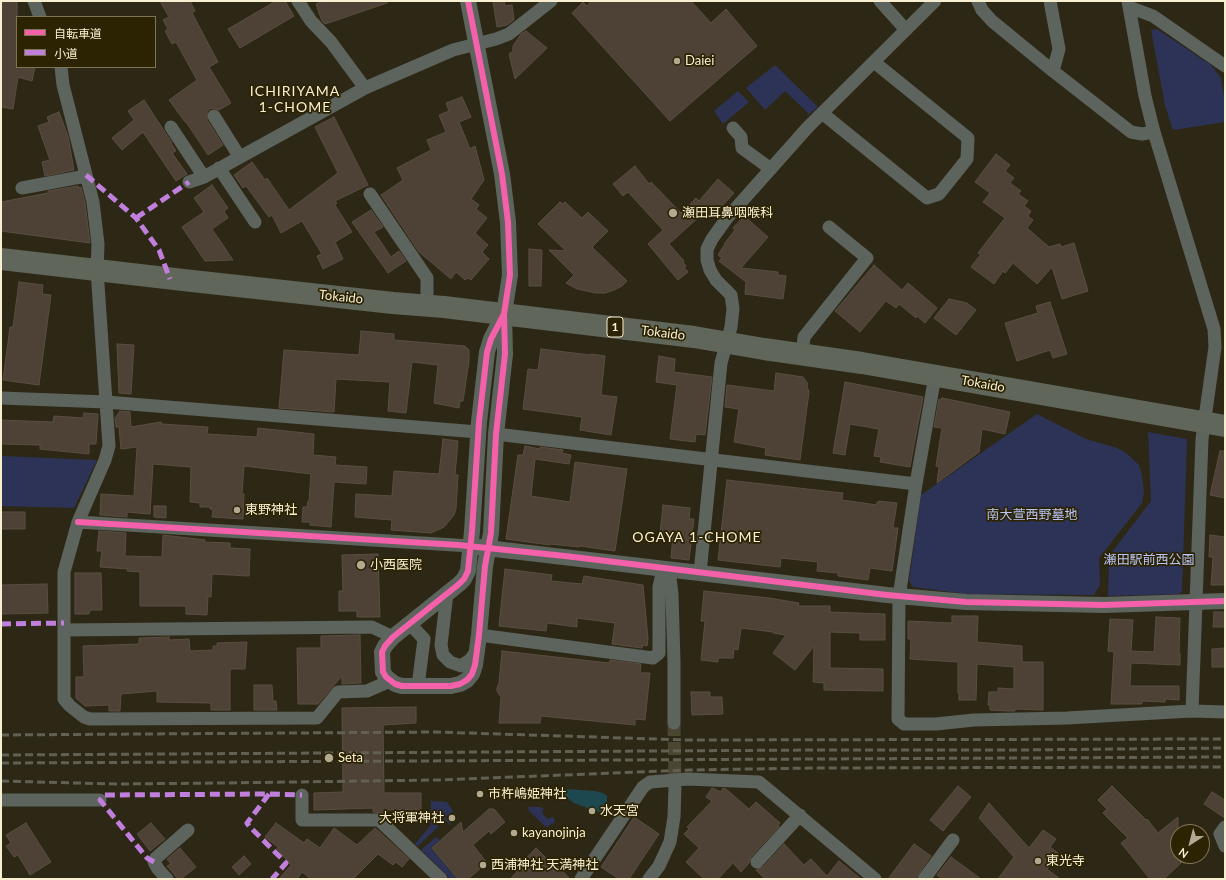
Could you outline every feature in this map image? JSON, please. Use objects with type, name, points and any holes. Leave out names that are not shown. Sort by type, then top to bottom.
[{"type":"highway","name":"Tokaido","points":[[1,259],[208,283],[504,314],[694,337],[935,376],[1225,426]]},
{"type":"street","points":[[34,1],[40,16]]},
{"type":"street","points":[[298,1],[310,21],[331,42],[364,88]]},
{"type":"street","points":[[468,1],[507,203],[510,275],[504,314],[505,354],[496,434],[494,501],[485,566],[479,635],[472,674],[467,680],[460,684],[451,686],[402,686],[390,681],[383,672],[382,652],[385,646],[394,636],[464,579],[468,571],[478,432],[487,352],[491,339],[504,314]]},
{"type":"street","points":[[189,182],[204,177],[239,156],[364,88],[453,50],[496,39],[509,34],[551,1]]},
{"type":"street","points":[[880,1],[906,30]]},
{"type":"street","points":[[700,573],[721,363],[733,309],[731,295],[716,280],[710,270],[707,260],[707,249],[712,239],[727,218],[808,127],[936,1]]},
{"type":"street","points":[[978,1],[982,10],[992,21],[1131,132],[1142,134],[1154,132]]},
{"type":"street","points":[[1050,1],[1059,49],[1053,71]]},
{"type":"street","points":[[1128,4],[1153,16],[1225,66]]},
{"type":"street","points":[[1128,4],[1145,96],[1154,132],[1220,328],[1215,348],[1202,439],[1192,711]]},
{"type":"street","points":[[822,113],[927,198],[939,194],[967,159],[968,138],[874,62]]},
{"type":"street","points":[[60,68],[63,86],[93,202],[98,244],[97,270],[109,446],[105,460],[78,522],[64,572],[64,699],[84,717],[90,719],[318,718],[338,692],[367,692],[390,681]]},
{"type":"street","points":[[214,116],[239,156]]},
{"type":"street","points":[[171,127],[204,177]]},
{"type":"street","points":[[733,128],[741,137],[742,148],[771,169]]},
{"type":"street","points":[[220,168],[255,222]]},
{"type":"street","points":[[22,188],[86,176]]},
{"type":"street","points":[[370,194],[427,278],[427,306]]},
{"type":"street","points":[[802,354],[804,337],[867,258],[829,227]]},
{"type":"street","points":[[935,376],[916,484],[899,597],[898,719],[904,724],[936,724],[974,720],[1067,718],[1192,711],[1225,712]]},
{"type":"street","points":[[1,398],[106,402],[478,432]]},
{"type":"street","points":[[496,434],[916,484]]},
{"type":"street","points":[[78,522],[471,546],[899,597],[966,602],[1096,605],[1225,601]]},
{"type":"street","points":[[479,635],[653,658],[659,653],[659,586],[661,578],[669,570]]},
{"type":"street","points":[[669,570],[672,594],[674,722]]},
{"type":"street","points":[[447,593],[441,646],[443,655],[450,662],[461,666],[470,660],[476,652]]},
{"type":"street","points":[[409,624],[424,639],[418,686]]},
{"type":"street","points":[[64,630],[372,628],[394,636]]},
{"type":"street","points":[[581,879],[643,787],[650,782],[688,779],[759,782],[875,879]]},
{"type":"street","points":[[649,879],[659,866],[670,842],[674,817],[675,786]]},
{"type":"street","points":[[302,795],[302,820],[379,820],[442,879]]},
{"type":"street","points":[[1,800],[100,800]]},
{"type":"street","points":[[757,862],[800,815]]},
{"type":"street","points":[[1225,827],[1220,834],[1225,846]]},
{"type":"street","points":[[166,879],[154,862],[156,858],[188,830]]},
{"type":"street","points":[[924,879],[952,840]]},
{"type":"green space","points":[[1157,29],[1211,65],[1221,78],[1225,102],[1225,122],[1173,130],[1165,105],[1151,30]]},
{"type":"green space","points":[[775,65],[818,107],[809,114],[785,91],[765,110],[746,88]]},
{"type":"green space","points":[[738,91],[749,102],[723,124],[714,111]]},
{"type":"green space","name":"南大萱西野墓地","points":[[1037,414],[1086,439],[1117,448],[1126,453],[1139,465],[1144,492],[1142,503],[1099,558],[1100,585],[1094,595],[966,594],[913,587],[909,581],[921,495]]},
{"type":"green space","name":"瀬田駅前西公園","points":[[1148,432],[1187,439],[1182,591],[1179,594],[1108,596],[1109,556],[1151,501]]},
{"type":"green space","points":[[1,456],[97,460],[74,508],[1,506]]},
{"type":"green space","points":[[431,801],[447,802],[453,811],[445,817],[451,824],[450,825],[443,818],[438,817],[436,819],[438,827],[418,846],[415,844],[431,825]]},
{"type":"green space","points":[[528,807],[540,807],[544,809],[542,812],[547,819],[553,817],[555,821],[554,823],[546,827],[529,811]]},
{"type":"green space","points":[[436,837],[440,840],[431,848],[457,879],[451,879],[421,850]]},
{"type":"shaded area","points":[[565,789],[603,793],[607,796],[607,803],[601,812],[595,811],[574,803],[566,797],[563,792]]},
{"type":"building","points":[[1,1],[17,1],[16,68],[35,68],[32,81],[18,77],[13,109],[1,107]]},
{"type":"building","points":[[160,1],[190,1],[195,11],[192,13],[218,62],[209,67],[231,103],[219,110],[213,108],[209,109],[207,113],[207,120],[223,145],[208,155],[169,100],[197,80],[176,42],[172,44],[165,31],[168,29],[163,20],[169,17]]},
{"type":"building","points":[[276,1],[285,1],[294,16],[240,48],[228,29]]},
{"type":"building","points":[[324,1],[387,1],[387,3],[325,24],[322,21],[316,4]]},
{"type":"building","points":[[493,1],[504,1],[505,6],[512,5],[514,20],[507,25],[497,27]]},
{"type":"building","name":"Daiei","points":[[591,1],[691,1],[711,23],[726,9],[757,46],[670,121],[572,13],[583,2],[587,6]]},
{"type":"building","points":[[526,31],[547,48],[515,79],[509,54],[513,51],[513,46],[521,34]]},
{"type":"building","points":[[462,97],[471,117],[459,122],[470,149],[475,146],[484,180],[471,199],[479,205],[476,209],[487,218],[475,233],[488,245],[482,252],[489,259],[471,280],[468,278],[465,280],[456,272],[451,279],[419,252],[381,195],[403,180],[397,168],[431,150],[427,140],[446,132],[439,115],[449,111],[446,103]]},
{"type":"building","points":[[144,100],[172,143],[176,151],[172,153],[187,174],[176,181],[143,132],[122,150],[112,138],[134,120],[128,111]]},
{"type":"building","points":[[59,112],[68,136],[74,170],[45,176],[42,162],[50,160],[38,126],[49,122],[47,117]]},
{"type":"building","points":[[334,117],[368,185],[335,201],[337,203],[335,205],[352,232],[335,242],[343,259],[323,269],[317,256],[322,254],[302,221],[281,233],[272,215],[269,217],[246,186],[243,188],[234,175],[252,162],[265,180],[267,178],[289,210],[338,173],[315,127]]},
{"type":"building","points":[[996,154],[1010,165],[1005,171],[1014,178],[1010,183],[1021,191],[1018,194],[1028,201],[1024,206],[1031,211],[1028,216],[1033,220],[1027,228],[1049,247],[1060,244],[1061,247],[1074,243],[1088,291],[1062,299],[1052,267],[1037,284],[1013,263],[1005,273],[1003,271],[994,284],[971,267],[981,254],[978,253],[1005,218],[983,202],[990,193],[975,182]]},
{"type":"building","points":[[635,166],[649,184],[651,182],[681,213],[696,198],[699,201],[718,179],[734,193],[722,206],[720,204],[705,219],[701,215],[669,244],[684,261],[683,262],[686,266],[684,267],[688,272],[678,280],[648,244],[663,230],[628,192],[623,196],[613,184]]},
{"type":"building","points":[[212,185],[228,208],[224,211],[228,218],[212,229],[233,260],[205,261],[182,227],[204,212],[194,198]]},
{"type":"building","points":[[78,186],[78,188],[81,187],[85,203],[90,243],[1,231],[1,202],[48,193],[48,191]]},
{"type":"building","points":[[560,202],[562,204],[565,202],[582,218],[588,212],[608,231],[592,247],[627,281],[622,286],[605,293],[596,293],[577,289],[566,283],[574,275],[549,250],[566,251],[538,224]]},
{"type":"building","points":[[371,210],[383,227],[374,232],[391,257],[399,251],[406,261],[388,273],[352,222]]},
{"type":"building","points":[[744,216],[768,237],[741,268],[778,272],[778,275],[786,276],[783,299],[745,294],[746,282],[719,261],[722,258],[718,255],[724,244],[735,230],[733,228]]},
{"type":"building","points":[[529,249],[542,250],[541,286],[529,286]]},
{"type":"building","points":[[874,265],[902,290],[908,283],[937,308],[925,323],[917,316],[916,318],[899,304],[896,308],[886,301],[860,332],[835,311]]},
{"type":"building","points":[[19,282],[43,285],[42,294],[51,295],[39,385],[3,380],[10,327],[13,327]]},
{"type":"building","points":[[949,299],[967,303],[976,310],[956,335],[934,318]]},
{"type":"building","points":[[1050,302],[1067,354],[1053,358],[1050,350],[1017,361],[1005,323],[1038,313],[1036,306]]},
{"type":"building","points":[[361,331],[394,334],[394,340],[465,346],[469,350],[469,361],[463,401],[460,401],[459,408],[434,403],[438,365],[412,362],[406,413],[388,411],[390,382],[336,379],[334,412],[279,408],[284,350],[359,355]]},
{"type":"building","points":[[117,344],[134,345],[131,394],[119,393]]},
{"type":"building","points":[[541,349],[605,356],[601,395],[617,397],[611,435],[580,430],[582,417],[523,409],[528,369],[538,370]]},
{"type":"building","points":[[659,356],[675,359],[674,372],[712,377],[705,435],[696,434],[695,442],[670,439],[677,385],[656,382]]},
{"type":"building","points":[[776,373],[803,377],[808,384],[807,386],[809,392],[800,460],[765,455],[766,448],[734,442],[739,409],[725,407],[727,385],[774,391]]},
{"type":"building","points":[[845,382],[923,397],[910,467],[880,462],[881,457],[874,456],[879,429],[850,424],[845,455],[833,453]]},
{"type":"building","points":[[942,398],[1010,412],[1005,434],[982,429],[979,452],[937,483],[939,467],[936,466],[942,428],[934,427],[939,399],[941,400]]},
{"type":"building","points":[[120,411],[130,412],[131,427],[161,422],[162,424],[208,427],[207,434],[257,437],[258,428],[314,434],[313,455],[336,457],[335,465],[367,467],[366,484],[334,482],[331,527],[310,525],[310,522],[302,522],[303,507],[307,507],[309,501],[311,474],[244,466],[242,494],[244,494],[243,519],[212,517],[213,509],[210,509],[210,507],[200,507],[200,503],[190,502],[191,467],[153,464],[150,514],[127,512],[127,517],[100,515],[101,494],[134,496],[137,447],[121,449],[119,427],[116,427],[115,418]]},
{"type":"building","points":[[84,413],[98,414],[96,444],[89,444],[89,454],[40,449],[40,445],[1,444],[1,420],[53,422],[54,416],[83,418]]},
{"type":"building","points":[[443,439],[458,441],[455,475],[458,475],[456,509],[454,515],[444,527],[431,533],[391,530],[392,520],[355,517],[356,494],[392,496],[394,471],[439,474]]},
{"type":"building","points":[[525,446],[540,449],[540,447],[563,450],[562,453],[571,455],[569,464],[535,459],[531,496],[570,502],[575,462],[627,469],[615,551],[506,539],[518,455],[523,455]]},
{"type":"building","points":[[1220,451],[1225,451],[1225,498],[1210,495]]},
{"type":"building","points":[[727,480],[843,493],[842,500],[877,505],[877,502],[879,501],[897,503],[893,528],[898,528],[892,571],[870,568],[868,580],[838,576],[838,573],[817,571],[818,562],[781,558],[780,567],[718,560]]},
{"type":"building","points":[[663,505],[690,508],[689,519],[694,519],[689,560],[671,558],[673,535],[660,534]]},
{"type":"building","points":[[154,506],[166,506],[166,518],[154,517]]},
{"type":"building","points":[[1,512],[25,512],[25,529],[1,529]]},
{"type":"building","points":[[99,531],[126,533],[125,556],[162,557],[163,535],[205,540],[204,542],[230,543],[230,548],[250,549],[249,576],[212,574],[211,597],[208,596],[207,615],[186,614],[186,606],[140,606],[140,572],[127,571],[128,569],[100,567],[102,551],[97,551]]},
{"type":"building","points":[[1210,535],[1225,537],[1225,585],[1211,585],[1213,557],[1209,557]]},
{"type":"building","points":[[378,554],[380,617],[357,617],[357,611],[339,611],[339,591],[343,591],[342,555]]},
{"type":"building","points":[[505,569],[552,575],[551,581],[582,584],[584,576],[643,585],[648,639],[647,646],[643,645],[642,648],[612,644],[615,623],[577,618],[577,627],[547,623],[546,631],[499,626]]},
{"type":"building","points":[[75,573],[101,573],[102,610],[90,610],[89,614],[75,614]]},
{"type":"building","points":[[47,584],[48,613],[1,614],[1,585]]},
{"type":"building","points":[[704,591],[769,598],[799,603],[798,606],[830,606],[830,612],[885,614],[885,640],[860,640],[860,633],[830,632],[830,668],[883,669],[883,691],[824,690],[824,683],[813,682],[814,646],[795,670],[773,653],[786,635],[773,632],[741,628],[738,650],[734,649],[733,658],[718,658],[718,662],[701,660],[705,621],[701,621]]},
{"type":"building","points":[[1214,612],[1225,612],[1225,627],[1213,627]]},
{"type":"building","points":[[952,616],[978,616],[977,642],[1022,646],[1022,662],[1043,662],[1043,710],[990,710],[990,705],[988,705],[989,692],[998,692],[998,688],[1014,689],[1014,667],[977,664],[976,700],[959,700],[958,662],[910,659],[911,639],[908,639],[908,621],[952,623]]},
{"type":"building","points":[[1156,617],[1180,618],[1180,665],[1131,663],[1130,686],[1179,686],[1179,700],[1165,699],[1165,702],[1142,701],[1142,704],[1111,704],[1114,652],[1108,651],[1110,619],[1133,620],[1131,651],[1154,652]]},
{"type":"building","points":[[360,635],[361,683],[342,684],[342,676],[318,704],[298,704],[297,648],[321,648],[321,636]]},
{"type":"building","points":[[169,637],[169,640],[189,639],[190,651],[213,650],[213,646],[217,646],[217,643],[247,642],[245,669],[230,669],[230,710],[211,710],[211,703],[157,702],[157,691],[121,694],[120,711],[109,711],[109,705],[85,706],[76,698],[76,677],[84,677],[83,646],[139,644],[139,638]]},
{"type":"building","points":[[1225,648],[1225,667],[1212,667],[1212,649]]},
{"type":"building","points":[[502,651],[609,663],[610,660],[641,664],[640,673],[650,673],[645,720],[635,719],[635,725],[541,716],[540,723],[499,723],[501,697],[497,691],[497,688],[499,683]]},
{"type":"building","points":[[254,685],[272,685],[273,701],[276,701],[277,710],[254,710]]},
{"type":"building","points":[[691,692],[710,692],[710,697],[722,697],[723,714],[692,715]]},
{"type":"building","name":"Seta","points":[[416,707],[416,723],[383,725],[384,793],[421,793],[421,810],[387,810],[387,813],[382,813],[373,812],[373,808],[314,810],[314,793],[343,792],[342,708]]},
{"type":"building","points":[[958,786],[971,797],[943,831],[930,820]]},
{"type":"building","points":[[1112,786],[1146,820],[1147,819],[1158,833],[1178,817],[1178,824],[1170,824],[1170,864],[1180,864],[1164,879],[1150,879],[1121,843],[1128,838],[1103,813],[1107,809],[1098,800]]},
{"type":"building","points":[[712,788],[721,792],[723,788],[726,789],[749,809],[756,802],[780,823],[778,826],[779,827],[751,857],[749,863],[741,872],[733,863],[718,879],[704,879],[686,862],[699,848],[684,834],[689,829],[687,827],[712,801],[706,797]]},
{"type":"building","points":[[1212,792],[1225,800],[1225,818],[1204,804]]},
{"type":"building","points":[[989,803],[1029,848],[1043,830],[1056,839],[1050,847],[1058,853],[1047,869],[1060,879],[998,879],[1014,857],[979,818]]},
{"type":"building","points":[[489,809],[494,809],[505,822],[491,834],[489,831],[473,845],[487,863],[468,879],[458,879],[432,848],[461,822],[463,832]]},
{"type":"building","points":[[634,817],[659,834],[629,879],[619,879],[601,867]]},
{"type":"building","points":[[26,823],[51,862],[30,875],[18,855],[14,857],[6,846],[11,843],[6,835]]},
{"type":"building","points":[[151,823],[165,839],[150,851],[137,834]]},
{"type":"building","points":[[276,823],[304,843],[307,839],[320,848],[334,828],[357,845],[375,828],[409,859],[402,867],[396,862],[393,865],[378,854],[353,879],[311,879],[302,872],[297,879],[279,879],[291,865],[277,849],[278,847],[265,837]]},
{"type":"building","points":[[784,844],[804,865],[811,859],[827,876],[839,861],[861,879],[765,879],[756,870],[763,867]]},
{"type":"building","points":[[914,844],[931,856],[915,879],[888,879]]},
{"type":"building","points":[[180,848],[196,867],[181,879],[178,879],[167,866],[171,864],[167,859]]},
{"type":"building","points":[[536,848],[549,861],[551,859],[570,879],[510,879],[517,872],[515,870]]},
{"type":"building","points":[[244,856],[251,864],[239,875],[232,867]]},
{"type":"building","points":[[951,857],[981,879],[943,879],[937,875]]},
{"type":"tunnel","points":[[674,723],[675,786]]},
{"type":"railway","points":[[1,735],[437,732],[687,740],[1225,739]]},
{"type":"railway","points":[[1,755],[1225,748]]},
{"type":"railway","points":[[1,763],[1225,757]]},
{"type":"railway","points":[[1,781],[116,784],[220,783],[438,780],[689,770],[814,768],[1225,767]]},
{"type":"marked path","points":[[86,175],[136,218],[159,250],[170,279]]},
{"type":"marked path","points":[[136,218],[189,182]]},
{"type":"marked path","points":[[1,624],[64,623]]},
{"type":"marked path","points":[[269,794],[247,823],[286,863],[272,879]]},
{"type":"marked path","points":[[154,862],[147,858],[100,800],[104,795],[302,795]]},
{"type":"cycle path","points":[[468,1],[502,174],[508,222],[510,275],[504,314],[505,354],[496,434],[491,533],[485,566],[475,665],[472,674],[467,680],[460,684],[451,686],[402,686],[395,684],[386,677],[383,672],[382,652],[385,646],[393,637],[459,584],[464,579],[468,571],[479,422],[487,352],[491,339],[504,314]]},
{"type":"cycle path","points":[[78,522],[458,545],[565,556],[887,595],[966,602],[1104,605],[1225,601]]},
{"type":"place","name":"Daiei","points":[[677,61]]},
{"type":"place","name":"瀬田耳鼻咽喉科","points":[[673,213]]},
{"type":"place","name":"東野神社","points":[[237,510]]},
{"type":"place","name":"小西医院","points":[[361,565]]},
{"type":"place","name":"Seta","points":[[329,758]]},
{"type":"place","name":"市杵嶋姫神社","points":[[480,794]]},
{"type":"place","name":"水天宮","points":[[592,811]]},
{"type":"place","name":"大将軍神社","points":[[452,818]]},
{"type":"place","name":"kayanojinja","points":[[514,833]]},
{"type":"place","name":"東光寺","points":[[1038,861]]},
{"type":"place","name":"西浦神社 天満神社","points":[[483,865]]},
{"type":"district","name":"ICHIRIYAMA 1-CHOME","points":[[295,100]]},
{"type":"district","name":"OGAYA 1-CHOME","points":[[697,537]]}]
